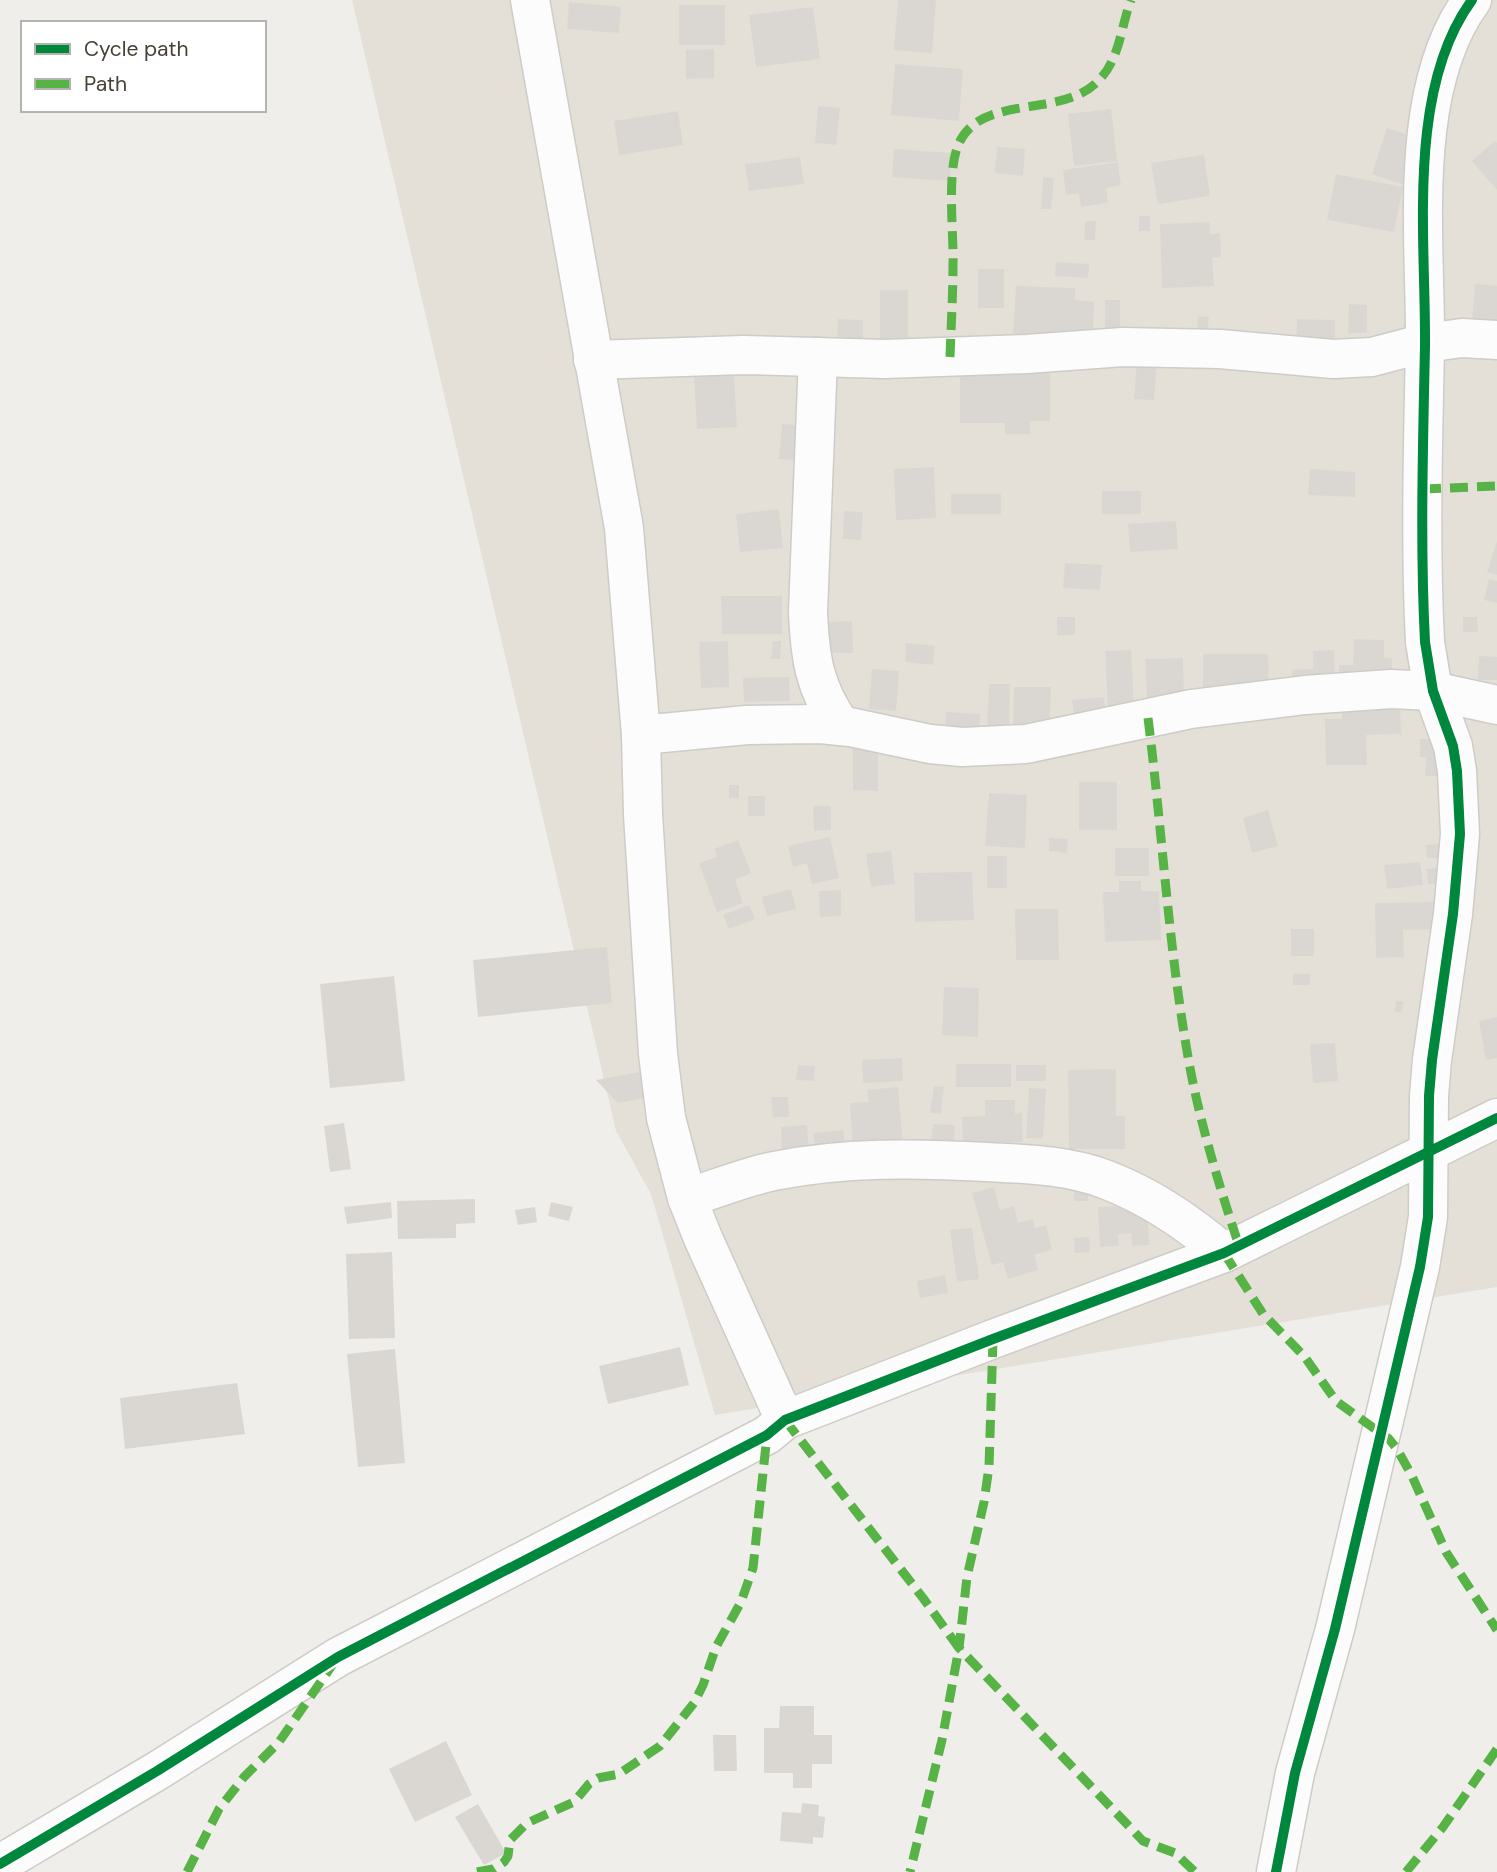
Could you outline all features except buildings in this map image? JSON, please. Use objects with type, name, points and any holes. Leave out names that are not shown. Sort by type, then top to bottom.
[{"type":"street","points":[[530,0],[624,528],[641,735],[643,814],[658,1054],[666,1118],[687,1198],[724,1289],[785,1420]]},
{"type":"street","points":[[1276,1872],[1295,1773],[1335,1629],[1420,1267],[1428,1217],[1432,1060],[1453,914],[1460,834],[1453,746],[1433,691],[1426,662],[1423,601],[1423,218],[1431,100],[1445,50],[1459,18],[1472,0]]},
{"type":"street","points":[[593,360],[729,356],[884,359],[1027,354],[1123,347],[1220,349],[1333,359],[1372,357],[1424,342],[1462,338],[1497,340]]},
{"type":"street","points":[[818,357],[808,612],[816,677],[824,702],[841,726]]},
{"type":"street","points":[[641,735],[758,724],[841,726],[888,733],[930,744],[998,746],[1026,744],[1191,709],[1352,691],[1433,691],[1497,705]]},
{"type":"street","points":[[0,1864],[157,1771],[338,1657],[766,1436],[785,1420],[1224,1253],[1497,1118]]},
{"type":"street","points":[[687,1198],[771,1171],[825,1162],[948,1160],[1028,1164],[1071,1169],[1107,1180],[1167,1210],[1199,1231],[1224,1253]]},
{"type":"shaded area","points":[[352,0],[1497,0],[1497,1287],[715,1415],[651,1194],[616,1131]]},
{"type":"marked path","points":[[950,357],[952,185],[959,143],[970,127],[986,117],[1066,99],[1085,91],[1100,79],[1116,52],[1131,0]]},
{"type":"marked path","points":[[1423,489],[1497,486]]},
{"type":"marked path","points":[[1148,718],[1175,968],[1187,1051],[1209,1149],[1239,1246]]},
{"type":"marked path","points":[[1224,1253],[1263,1314],[1304,1356],[1336,1401],[1389,1439],[1397,1449],[1446,1552],[1497,1630]]},
{"type":"marked path","points":[[993,1339],[989,1467],[967,1577],[959,1648],[1143,1841],[1175,1853],[1195,1872]]},
{"type":"marked path","points":[[785,1420],[959,1648],[942,1740],[910,1872]]},
{"type":"marked path","points":[[477,1872],[493,1869],[504,1862],[508,1856],[510,1840],[527,1823],[574,1802],[589,1784],[598,1778],[619,1774],[660,1746],[694,1703],[716,1647],[741,1602],[753,1568],[767,1435]]},
{"type":"marked path","points":[[187,1872],[219,1809],[244,1777],[279,1742],[333,1664]]},
{"type":"marked path","points":[[1406,1872],[1443,1827],[1497,1749]]},
{"type":"cycle path","points":[[1276,1872],[1295,1773],[1335,1629],[1420,1267],[1428,1217],[1432,1060],[1453,914],[1460,834],[1453,746],[1433,691],[1425,642],[1423,605],[1424,167],[1428,121],[1437,77],[1451,36],[1472,0]]},
{"type":"cycle path","points":[[0,1864],[157,1771],[338,1657],[767,1435],[785,1420],[1224,1253],[1497,1118]]}]
